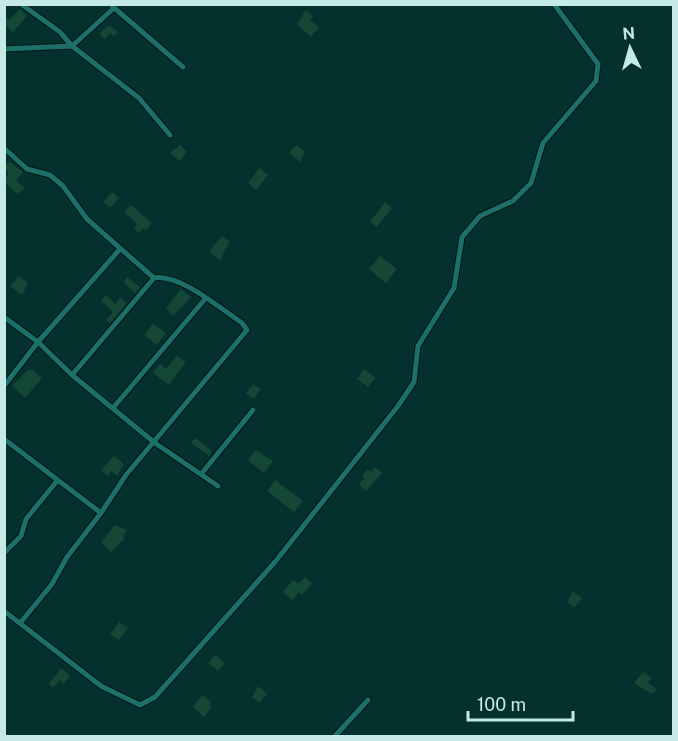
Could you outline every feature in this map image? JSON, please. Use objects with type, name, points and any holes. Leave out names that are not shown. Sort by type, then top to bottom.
[{"type":"street","points":[[21,4],[60,32],[72,46],[139,98],[170,135]]},
{"type":"street","points":[[4,611],[101,686],[140,705],[149,703],[155,697],[275,562],[414,382],[418,346],[454,288],[462,237],[480,216],[513,201],[531,183],[543,143],[596,81],[598,64],[554,4]]},
{"type":"street","points":[[4,49],[72,46],[112,6],[183,67]]},
{"type":"street","points":[[4,148],[27,169],[50,175],[63,186],[87,219],[154,278]]},
{"type":"street","points":[[4,386],[38,342],[120,249]]},
{"type":"street","points":[[21,622],[52,584],[68,557],[126,475],[246,335],[247,330],[242,323],[172,279],[164,276],[154,278],[72,375]]},
{"type":"street","points":[[113,408],[205,299]]},
{"type":"street","points":[[4,317],[13,326],[38,342],[72,375],[155,443],[218,486]]},
{"type":"street","points":[[4,324],[13,326]]},
{"type":"street","points":[[202,473],[253,410]]},
{"type":"street","points":[[4,439],[101,513]]},
{"type":"street","points":[[4,553],[21,536],[26,519],[57,481]]},
{"type":"street","points":[[335,736],[368,700]]},
{"type":"building","points":[[20,9],[27,16],[13,32],[4,24],[4,16],[9,20]]},
{"type":"building","points":[[306,10],[313,16],[310,20],[319,27],[311,37],[297,24]]},
{"type":"building","points":[[109,25],[118,32],[114,36],[110,33],[105,39],[99,34]]},
{"type":"building","points":[[180,145],[187,152],[180,161],[170,153]]},
{"type":"building","points":[[296,145],[305,152],[300,162],[289,153]]},
{"type":"building","points":[[10,162],[23,172],[16,180],[25,188],[17,194],[4,182],[9,173],[4,167]]},
{"type":"building","points":[[259,168],[268,175],[256,190],[248,183]]},
{"type":"building","points":[[112,192],[119,198],[110,208],[103,202]]},
{"type":"building","points":[[385,202],[392,208],[377,227],[370,222]]},
{"type":"building","points":[[131,205],[152,223],[146,230],[143,228],[139,233],[134,228],[137,224],[124,212]]},
{"type":"building","points":[[222,236],[230,241],[220,260],[209,252]]},
{"type":"building","points":[[380,256],[397,269],[386,283],[369,269]]},
{"type":"building","points":[[19,276],[28,283],[22,295],[10,286]]},
{"type":"building","points":[[127,277],[140,287],[135,293],[123,282]]},
{"type":"building","points":[[181,289],[191,297],[173,316],[166,308]]},
{"type":"building","points":[[106,295],[115,304],[120,298],[127,303],[110,323],[106,320],[113,312],[101,301]]},
{"type":"building","points":[[153,324],[166,333],[157,345],[144,335]]},
{"type":"building","points":[[177,356],[186,362],[169,385],[153,373],[160,364],[166,369]]},
{"type":"building","points":[[364,369],[376,378],[368,387],[357,379]]},
{"type":"building","points":[[28,370],[32,370],[42,378],[25,398],[12,386]]},
{"type":"building","points":[[253,384],[261,389],[254,399],[246,393]]},
{"type":"building","points":[[195,438],[212,451],[209,456],[191,443]]},
{"type":"building","points":[[256,450],[273,461],[264,473],[248,460]]},
{"type":"building","points":[[114,456],[124,464],[117,476],[111,471],[108,476],[101,470]]},
{"type":"building","points":[[375,467],[382,473],[366,491],[359,485],[364,478],[362,476],[367,469],[371,472]]},
{"type":"building","points":[[275,480],[303,501],[294,512],[267,491]]},
{"type":"building","points":[[115,525],[127,530],[123,536],[125,538],[111,552],[101,542]]},
{"type":"building","points":[[305,577],[312,583],[302,595],[299,592],[292,600],[283,592],[293,580],[298,584]]},
{"type":"building","points":[[573,591],[582,598],[574,608],[567,602]]},
{"type":"building","points":[[119,622],[128,628],[119,640],[110,634]]},
{"type":"building","points":[[215,655],[225,663],[218,671],[208,663]]},
{"type":"building","points":[[61,668],[70,676],[64,684],[59,680],[53,688],[49,684]]},
{"type":"building","points":[[643,672],[652,678],[648,682],[657,690],[652,694],[634,683]]},
{"type":"building","points":[[258,686],[267,694],[259,703],[252,697]]},
{"type":"building","points":[[202,695],[211,702],[209,705],[212,707],[204,717],[193,707]]}]
